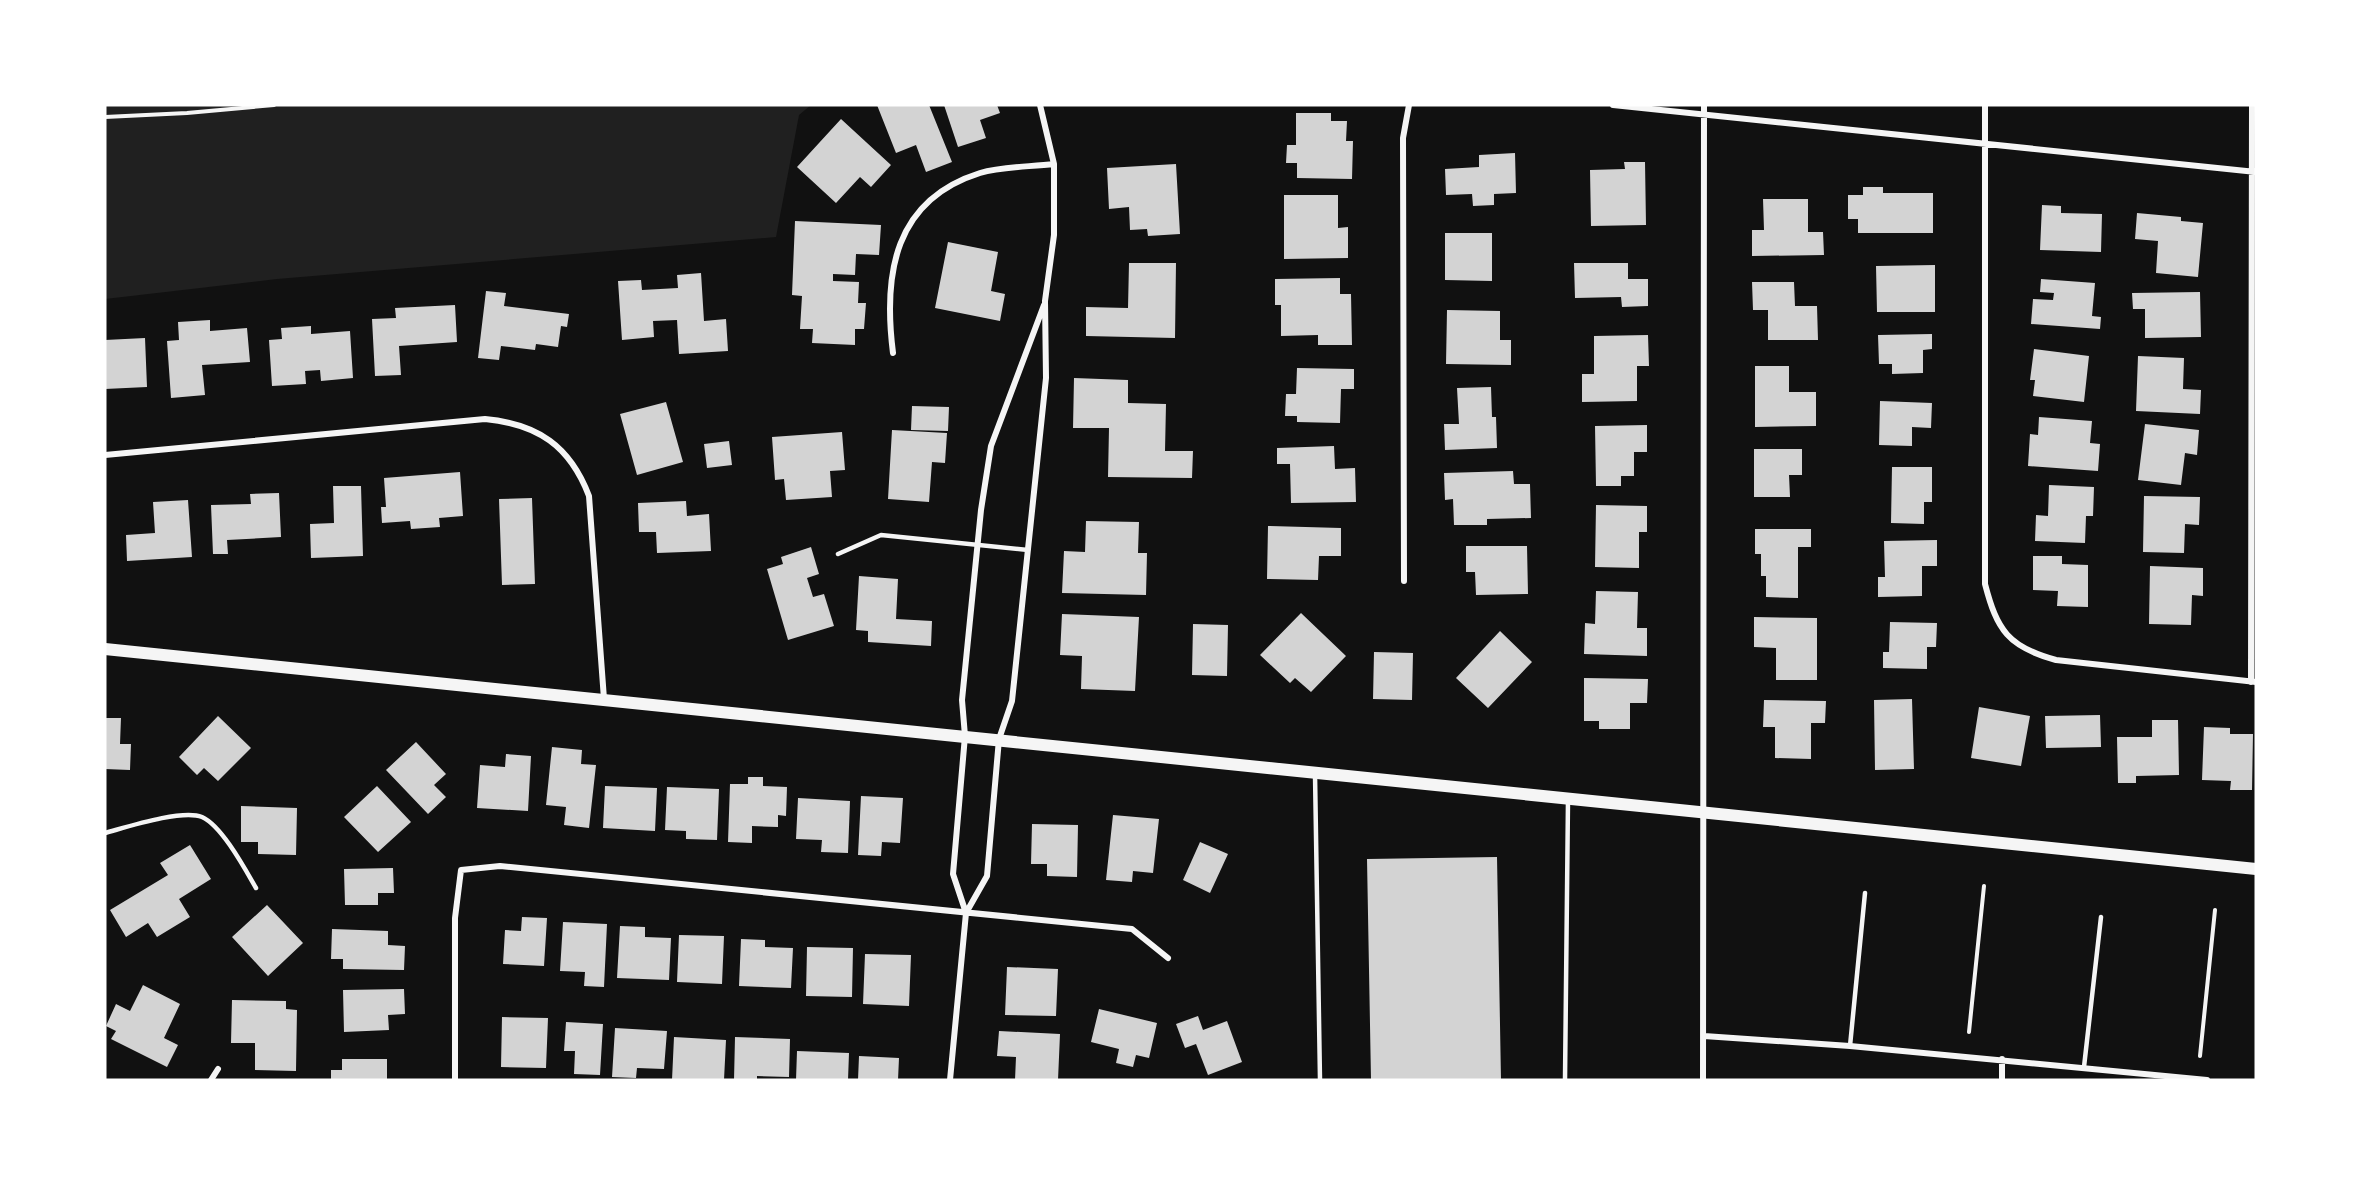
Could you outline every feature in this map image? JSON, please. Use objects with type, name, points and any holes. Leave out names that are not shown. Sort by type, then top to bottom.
[{"type":"main road","points":[[105,649],[2256,869]]},
{"type":"street","points":[[966,913],[987,876],[999,739],[1012,700],[1046,378],[1046,302],[1054,235],[1054,164],[1040,105]]},
{"type":"street","points":[[1404,581],[1403,138],[1409,105]]},
{"type":"street","points":[[1613,105],[2254,172]]},
{"type":"street","points":[[1703,1080],[1704,105]]},
{"type":"street","points":[[1985,105],[1985,584],[1993,614],[2014,643],[2033,654],[2056,660],[2254,682],[2252,105]]},
{"type":"street","points":[[893,353],[889,320],[893,261],[906,228],[930,200],[952,184],[982,172],[1054,164]]},
{"type":"street","points":[[950,1080],[966,913],[953,874],[965,736],[962,700],[977,545],[991,446],[1015,378],[1046,302]]},
{"type":"street","points":[[105,455],[485,419],[508,421],[531,429],[549,440],[569,457],[580,473],[589,496],[604,699]]},
{"type":"street","points":[[455,1080],[454,918],[461,870],[500,866],[1132,929],[1168,958]]},
{"type":"street","points":[[1704,1035],[2002,1059],[2207,1080]]},
{"type":"street","points":[[2002,1059],[2002,1080]]},
{"type":"street","points":[[211,1080],[218,1069]]},
{"type":"lane","points":[[838,554],[881,535],[1028,550]]},
{"type":"lane","points":[[1315,772],[1320,1080]]},
{"type":"lane","points":[[1565,1080],[1568,798]]},
{"type":"lane","points":[[105,832],[174,816],[202,817],[225,838],[256,888]]},
{"type":"lane","points":[[1850,1046],[1864,892]]},
{"type":"lane","points":[[2084,1067],[2101,917]]},
{"type":"path","points":[[105,117],[187,113],[274,105]]},
{"type":"path","points":[[1969,1032],[1984,886]]},
{"type":"path","points":[[2200,1056],[2215,910]]},
{"type":"shaded area","points":[[105,105],[811,105],[799,115],[776,237],[277,279],[105,299]]},
{"type":"building","points":[[877,105],[929,105],[952,162],[926,172],[916,145],[896,153]]},
{"type":"building","points":[[944,105],[997,105],[1000,113],[980,120],[986,138],[958,147]]},
{"type":"building","points":[[1296,113],[1331,113],[1331,121],[1347,121],[1346,141],[1353,141],[1352,179],[1297,178],[1297,163],[1286,163],[1287,145],[1296,145]]},
{"type":"building","points":[[841,119],[891,165],[871,187],[860,177],[836,203],[797,167]]},
{"type":"building","points":[[1515,153],[1516,193],[1494,194],[1494,205],[1473,206],[1472,194],[1446,195],[1445,169],[1479,167],[1479,155]]},
{"type":"building","points":[[1624,162],[1645,162],[1646,225],[1591,226],[1590,170],[1625,169]]},
{"type":"building","points":[[1176,164],[1180,234],[1148,236],[1147,229],[1130,230],[1129,207],[1109,209],[1107,168]]},
{"type":"building","points":[[1863,187],[1883,187],[1883,193],[1933,193],[1933,233],[1858,233],[1858,219],[1848,219],[1848,195],[1863,195]]},
{"type":"building","points":[[1284,195],[1338,195],[1338,228],[1348,227],[1348,258],[1284,259]]},
{"type":"building","points":[[1763,199],[1808,199],[1808,232],[1823,232],[1824,255],[1752,256],[1752,230],[1764,230]]},
{"type":"building","points":[[2042,205],[2061,206],[2061,213],[2102,214],[2101,252],[2040,250]]},
{"type":"building","points":[[2137,213],[2181,217],[2181,221],[2203,223],[2198,277],[2156,273],[2158,241],[2135,239]]},
{"type":"building","points":[[795,221],[881,225],[879,255],[856,254],[855,275],[833,274],[833,281],[859,282],[858,303],[866,303],[864,329],[855,329],[855,345],[812,343],[813,329],[800,329],[802,296],[792,295]]},
{"type":"building","points":[[1445,233],[1492,233],[1492,281],[1445,280]]},
{"type":"building","points":[[948,242],[998,252],[991,291],[1005,294],[1000,321],[935,308]]},
{"type":"building","points":[[1129,263],[1176,263],[1175,338],[1086,336],[1086,307],[1128,308]]},
{"type":"building","points":[[1574,263],[1628,263],[1628,279],[1648,279],[1648,306],[1622,307],[1621,297],[1575,298]]},
{"type":"building","points":[[1935,265],[1935,312],[1877,312],[1876,266]]},
{"type":"building","points":[[701,273],[704,321],[726,319],[728,351],[679,354],[677,320],[653,321],[654,337],[622,340],[618,281],[641,280],[642,290],[678,288],[677,275]]},
{"type":"building","points":[[1340,278],[1340,294],[1351,294],[1352,345],[1318,345],[1318,335],[1281,336],[1281,305],[1275,305],[1275,279]]},
{"type":"building","points":[[2041,279],[2095,283],[2092,316],[2101,317],[2100,329],[2031,324],[2033,299],[2053,300],[2054,293],[2040,292]]},
{"type":"building","points":[[1752,282],[1794,282],[1795,306],[1817,306],[1818,340],[1768,340],[1768,310],[1753,310]]},
{"type":"building","points":[[486,291],[506,293],[504,306],[569,314],[567,327],[561,326],[558,347],[536,344],[535,350],[501,346],[499,360],[478,358]]},
{"type":"building","points":[[2200,292],[2201,337],[2145,338],[2145,309],[2133,309],[2132,293]]},
{"type":"building","points":[[455,305],[457,342],[399,346],[401,375],[375,376],[372,319],[396,318],[395,308]]},
{"type":"building","points":[[1447,310],[1500,311],[1500,340],[1511,340],[1511,365],[1446,364]]},
{"type":"building","points":[[210,320],[210,331],[247,328],[250,362],[202,365],[205,395],[171,398],[167,341],[179,340],[178,322]]},
{"type":"building","points":[[311,326],[311,334],[350,331],[353,378],[321,381],[320,370],[305,371],[306,384],[272,386],[269,340],[282,339],[281,328]]},
{"type":"building","points":[[1932,334],[1932,349],[1923,350],[1923,373],[1892,374],[1892,364],[1879,364],[1878,335]]},
{"type":"building","points":[[1648,335],[1649,366],[1637,366],[1637,401],[1582,402],[1582,374],[1594,374],[1594,336]]},
{"type":"building","points":[[145,338],[147,387],[105,389],[105,340]]},
{"type":"building","points":[[2034,349],[2089,356],[2084,402],[2033,396],[2035,380],[2030,380]]},
{"type":"building","points":[[2138,356],[2184,358],[2183,389],[2201,390],[2200,414],[2136,411]]},
{"type":"building","points":[[1755,366],[1789,366],[1789,392],[1816,392],[1816,426],[1755,427]]},
{"type":"building","points":[[1297,368],[1354,369],[1354,389],[1341,389],[1340,423],[1297,422],[1297,416],[1285,416],[1286,394],[1296,394]]},
{"type":"building","points":[[1074,378],[1128,380],[1128,403],[1166,404],[1165,451],[1193,451],[1192,478],[1108,477],[1109,428],[1073,428]]},
{"type":"building","points":[[1491,387],[1492,417],[1496,417],[1497,448],[1445,450],[1444,424],[1459,424],[1457,388]]},
{"type":"building","points":[[1880,401],[1932,403],[1931,428],[1912,427],[1912,446],[1879,445]]},
{"type":"building","points":[[666,402],[683,462],[637,475],[620,414]]},
{"type":"building","points":[[912,406],[949,407],[948,431],[911,430]]},
{"type":"building","points":[[2039,417],[2092,421],[2090,443],[2100,444],[2098,471],[2028,466],[2030,434],[2038,435]]},
{"type":"building","points":[[2145,424],[2199,430],[2197,455],[2185,453],[2181,485],[2138,480]]},
{"type":"building","points":[[1647,425],[1647,452],[1634,452],[1634,476],[1621,476],[1621,486],[1596,486],[1595,426]]},
{"type":"building","points":[[892,430],[947,433],[945,463],[932,462],[929,502],[888,499]]},
{"type":"building","points":[[842,432],[845,470],[830,471],[832,497],[786,500],[784,479],[775,480],[772,437]]},
{"type":"building","points":[[729,441],[732,465],[707,468],[704,444]]},
{"type":"building","points":[[1334,446],[1335,469],[1355,468],[1356,502],[1291,503],[1290,464],[1277,464],[1277,448]]},
{"type":"building","points":[[1754,449],[1802,449],[1802,475],[1789,475],[1790,497],[1754,497]]},
{"type":"building","points":[[1892,467],[1932,467],[1932,502],[1924,502],[1924,524],[1891,523]]},
{"type":"building","points":[[1513,471],[1514,484],[1530,484],[1531,518],[1487,519],[1487,525],[1454,525],[1453,499],[1445,500],[1444,473]]},
{"type":"building","points":[[460,472],[463,516],[439,518],[440,527],[411,529],[410,521],[382,523],[381,507],[386,507],[384,478]]},
{"type":"building","points":[[2049,485],[2094,487],[2093,516],[2086,516],[2085,543],[2035,541],[2036,515],[2048,516]]},
{"type":"building","points":[[333,486],[361,486],[363,556],[311,558],[310,524],[334,523]]},
{"type":"building","points":[[279,493],[281,537],[227,540],[228,554],[213,554],[211,505],[251,504],[250,494]]},
{"type":"building","points":[[2144,496],[2200,497],[2199,525],[2185,524],[2184,553],[2143,552]]},
{"type":"building","points":[[532,498],[535,584],[502,585],[499,499]]},
{"type":"building","points":[[188,500],[192,557],[127,561],[126,535],[155,533],[153,502]]},
{"type":"building","points":[[686,501],[687,516],[709,514],[711,551],[657,553],[656,532],[639,532],[638,503]]},
{"type":"building","points":[[1596,505],[1647,506],[1647,532],[1639,532],[1639,568],[1595,567]]},
{"type":"building","points":[[1086,521],[1139,522],[1138,553],[1147,553],[1146,595],[1062,593],[1064,551],[1085,552]]},
{"type":"building","points":[[1268,526],[1341,528],[1341,556],[1319,556],[1318,580],[1267,579]]},
{"type":"building","points":[[1755,529],[1811,529],[1811,547],[1798,547],[1798,598],[1766,597],[1766,576],[1761,576],[1761,554],[1755,554]]},
{"type":"building","points":[[1937,540],[1937,566],[1922,566],[1922,596],[1878,597],[1878,577],[1885,577],[1884,541]]},
{"type":"building","points":[[1466,546],[1527,546],[1528,594],[1476,595],[1475,572],[1466,572]]},
{"type":"building","points":[[811,547],[819,574],[807,578],[813,597],[824,594],[834,626],[788,640],[767,569],[783,564],[781,557]]},
{"type":"building","points":[[2033,556],[2062,556],[2062,564],[2088,565],[2088,607],[2057,606],[2058,591],[2033,590]]},
{"type":"building","points":[[2150,566],[2203,568],[2203,596],[2192,595],[2191,625],[2149,624]]},
{"type":"building","points":[[859,576],[898,579],[896,619],[932,621],[931,646],[868,642],[868,631],[856,630]]},
{"type":"building","points":[[1596,591],[1638,592],[1637,628],[1647,628],[1647,656],[1584,654],[1585,623],[1595,624]]},
{"type":"building","points":[[1301,613],[1346,656],[1311,692],[1295,678],[1290,683],[1260,655]]},
{"type":"building","points":[[1062,614],[1139,617],[1135,691],[1081,689],[1082,656],[1060,655]]},
{"type":"building","points":[[1754,617],[1817,618],[1817,680],[1776,680],[1776,648],[1754,647]]},
{"type":"building","points":[[1890,622],[1937,623],[1936,647],[1927,647],[1927,669],[1883,668],[1883,652],[1889,652]]},
{"type":"building","points":[[1193,624],[1228,625],[1227,676],[1192,675]]},
{"type":"building","points":[[1500,631],[1532,662],[1488,708],[1456,678]]},
{"type":"building","points":[[1374,652],[1413,653],[1412,700],[1373,699]]},
{"type":"building","points":[[1584,678],[1648,679],[1647,703],[1630,703],[1630,729],[1599,729],[1599,721],[1584,721]]},
{"type":"building","points":[[1912,699],[1914,769],[1875,770],[1874,700]]},
{"type":"building","points":[[1764,700],[1826,701],[1825,723],[1811,723],[1811,759],[1775,758],[1775,727],[1763,727]]},
{"type":"building","points":[[1979,707],[2030,716],[2021,766],[1971,758]]},
{"type":"building","points":[[2100,715],[2101,747],[2046,748],[2045,716]]},
{"type":"building","points":[[218,716],[251,748],[218,781],[204,768],[197,775],[179,757]]},
{"type":"building","points":[[105,718],[121,718],[120,744],[131,744],[130,770],[105,769]]},
{"type":"building","points":[[2152,720],[2178,720],[2179,775],[2136,776],[2136,783],[2118,783],[2117,737],[2152,737]]},
{"type":"building","points":[[2204,727],[2230,728],[2230,734],[2253,734],[2252,790],[2230,790],[2231,781],[2202,780]]},
{"type":"building","points":[[416,742],[446,774],[434,785],[446,797],[428,814],[386,770]]},
{"type":"building","points":[[552,747],[582,750],[581,764],[596,765],[589,828],[564,825],[566,807],[546,805]]},
{"type":"building","points":[[506,754],[531,756],[528,811],[477,808],[480,765],[505,767]]},
{"type":"building","points":[[748,777],[763,777],[763,786],[787,787],[786,816],[778,815],[778,827],[752,826],[752,843],[728,842],[730,784],[748,784]]},
{"type":"building","points":[[377,786],[411,822],[378,852],[344,817]]},
{"type":"building","points":[[605,786],[657,788],[655,831],[603,828]]},
{"type":"building","points":[[667,787],[719,789],[717,840],[686,839],[686,831],[665,830]]},
{"type":"building","points":[[861,796],[903,798],[900,843],[882,842],[881,856],[858,855]]},
{"type":"building","points":[[798,798],[850,801],[848,853],[821,852],[822,840],[796,839]]},
{"type":"building","points":[[241,806],[297,808],[296,855],[258,854],[258,842],[241,842]]},
{"type":"building","points":[[1113,815],[1159,819],[1153,873],[1133,871],[1132,882],[1106,880]]},
{"type":"building","points":[[1032,824],[1078,825],[1077,877],[1047,876],[1047,864],[1031,864]]},
{"type":"building","points":[[1200,842],[1228,854],[1210,893],[1183,880]]},
{"type":"building","points":[[190,845],[211,879],[179,899],[190,917],[157,937],[148,923],[126,937],[110,910],[168,875],[160,863]]},
{"type":"building","points":[[1497,857],[1501,1080],[1371,1080],[1367,859]]},
{"type":"building","points":[[393,868],[394,893],[378,893],[378,905],[345,905],[344,869]]},
{"type":"building","points":[[267,905],[303,943],[268,976],[232,937]]},
{"type":"building","points":[[522,917],[547,918],[544,966],[503,964],[505,930],[521,931]]},
{"type":"building","points":[[563,922],[607,924],[604,987],[584,986],[585,972],[560,971]]},
{"type":"building","points":[[620,926],[645,927],[645,937],[671,938],[669,980],[617,978]]},
{"type":"building","points":[[332,929],[388,931],[388,945],[405,946],[404,970],[343,969],[343,959],[331,959]]},
{"type":"building","points":[[679,935],[724,936],[722,984],[677,982]]},
{"type":"building","points":[[741,939],[765,940],[765,947],[793,948],[791,988],[739,986]]},
{"type":"building","points":[[807,947],[853,948],[852,997],[806,996]]},
{"type":"building","points":[[865,954],[911,955],[909,1006],[863,1004]]},
{"type":"building","points":[[1007,967],[1058,969],[1056,1016],[1005,1015]]},
{"type":"building","points":[[143,985],[180,1004],[164,1038],[178,1045],[167,1067],[111,1039],[116,1031],[106,1026],[116,1004],[130,1011]]},
{"type":"building","points":[[404,989],[405,1014],[388,1015],[389,1030],[344,1032],[343,990]]},
{"type":"building","points":[[232,1000],[286,1001],[286,1009],[297,1010],[296,1071],[255,1070],[255,1043],[231,1043]]},
{"type":"building","points":[[1099,1009],[1157,1023],[1149,1058],[1136,1055],[1133,1067],[1116,1063],[1119,1049],[1091,1042]]},
{"type":"building","points":[[1198,1016],[1203,1030],[1227,1021],[1242,1062],[1208,1075],[1196,1044],[1185,1048],[1176,1024]]},
{"type":"building","points":[[502,1017],[548,1018],[546,1068],[501,1067]]},
{"type":"building","points":[[566,1022],[603,1024],[600,1075],[574,1074],[575,1051],[564,1051]]},
{"type":"building","points":[[615,1028],[667,1031],[664,1069],[637,1068],[636,1078],[612,1077]]},
{"type":"building","points":[[999,1031],[1060,1034],[1058,1080],[1015,1080],[1016,1057],[997,1056]]},
{"type":"building","points":[[674,1037],[726,1040],[724,1080],[672,1080]]},
{"type":"building","points":[[735,1037],[790,1039],[789,1077],[757,1076],[757,1080],[734,1080]]},
{"type":"building","points":[[797,1051],[849,1053],[848,1080],[796,1080]]},
{"type":"building","points":[[859,1056],[899,1058],[898,1080],[858,1080]]},
{"type":"building","points":[[342,1059],[387,1059],[387,1080],[331,1080],[331,1070],[342,1070]]}]
